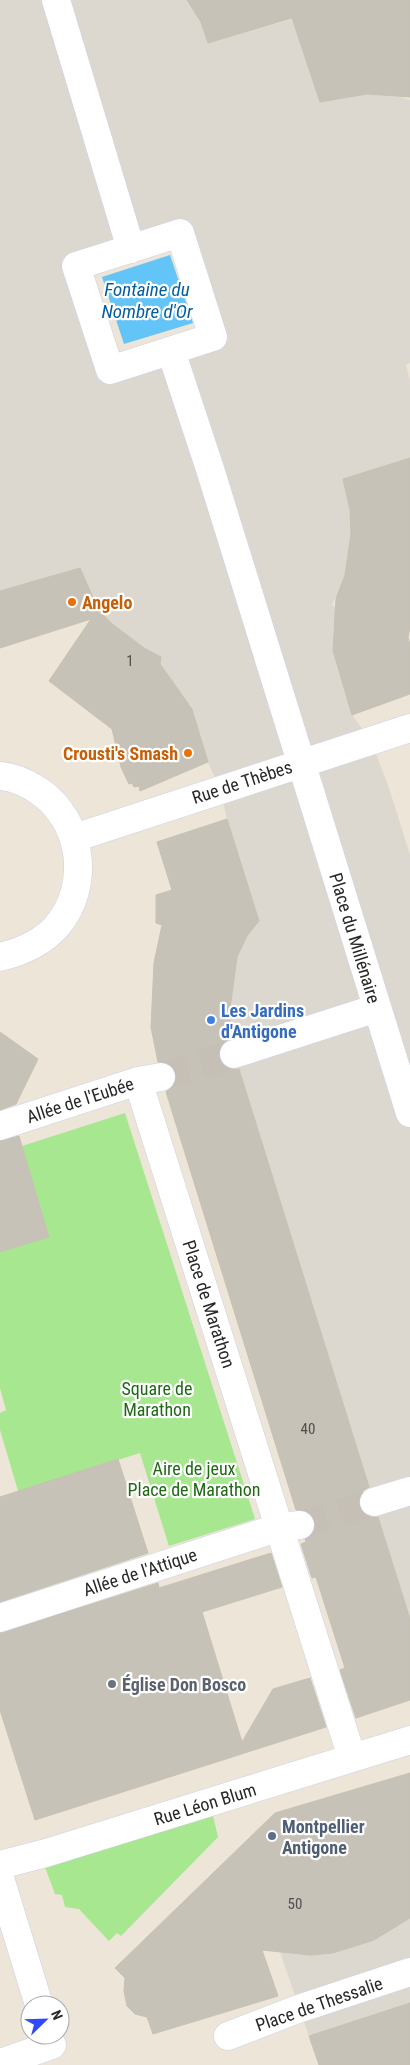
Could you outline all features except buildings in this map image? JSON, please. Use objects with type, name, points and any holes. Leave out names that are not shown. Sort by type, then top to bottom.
[{"type":"street","points":[[56,0],[130,249]]},
{"type":"street","points":[[180,233],[213,337],[110,370],[76,266],[130,249],[180,233]]},
{"type":"street","name":"Place du Millénaire","points":[[171,351],[210,469],[410,1113]]},
{"type":"street","name":"Rue de Thèbes","points":[[74,838],[410,728]]},
{"type":"street","points":[[0,776],[28,784],[48,797],[64,816],[74,838],[79,861],[77,885],[69,907],[56,927],[38,942],[17,953],[0,957]]},
{"type":"street","points":[[234,1054],[377,1008]]},
{"type":"street","name":"Allée de l'Eubée","points":[[0,1126],[150,1079]]},
{"type":"street","name":"Place de Marathon","points":[[150,1079],[290,1526]]},
{"type":"street","points":[[374,1502],[410,1491]]},
{"type":"street","points":[[290,1526],[352,1758]]},
{"type":"street","name":"Allée de l'Attique","points":[[0,1618],[290,1526]]},
{"type":"street","name":"Rue Léon Blum","points":[[0,1865],[410,1740]]},
{"type":"street","points":[[0,1878],[37,1995]]},
{"type":"street","name":"Place de Thessalie","points":[[228,2036],[298,2009],[410,1972]]},
{"type":"street","points":[[0,2063],[53,2048]]},
{"type":"green space","name":"Square de Marathon","points":[[125,1113],[255,1519],[169,1546],[140,1453],[54,1480],[22,1504],[0,1430],[0,1413],[6,1410],[0,1388],[0,1252],[49,1237],[22,1146]]},
{"type":"green space","points":[[213,1816],[218,1837],[121,1936],[117,1933],[109,1941],[79,1909],[65,1907],[62,1895],[55,1894],[45,1867]]},
{"type":"shaded area","points":[[0,0],[187,0],[201,22],[208,43],[293,19],[320,102],[367,94],[400,97],[410,100],[410,363],[406,365],[410,381],[410,458],[350,510],[351,534],[345,575],[332,605],[345,614],[334,630],[334,657],[352,715],[371,741],[389,788],[410,855],[410,1619],[234,1054],[229,1017],[237,957],[247,936],[259,921],[227,819],[220,789],[208,762],[194,713],[190,704],[173,710],[157,675],[161,657],[144,648],[111,623],[98,608],[88,590],[0,591]],"holes":[[[179,233],[213,337],[110,370],[76,266]]]},
{"type":"shaded area","points":[[410,1916],[410,2003],[309,2036],[280,1952],[310,1955],[333,1953],[374,1940]]},
{"type":"water","name":"Fontaine du Nombre d'Or","points":[[170,255],[193,323],[124,344],[102,277]]},
{"type":"tunnel","points":[[161,1077],[234,1054]]},
{"type":"tunnel","points":[[300,1525],[374,1502]]},
{"type":"place","name":"Angelo","points":[[72,602]]},
{"type":"place","name":"Crousti's Smash","points":[[188,753]]},
{"type":"place","name":"Les Jardins d'Antigone","points":[[211,1020]]},
{"type":"place","name":"Église Don Bosco","points":[[112,1684]]},
{"type":"place","name":"Montpellier Antigone","points":[[272,1836]]},
{"type":"park label","name":"Aire de jeux Place de Marathon","points":[[194,1478]]}]
